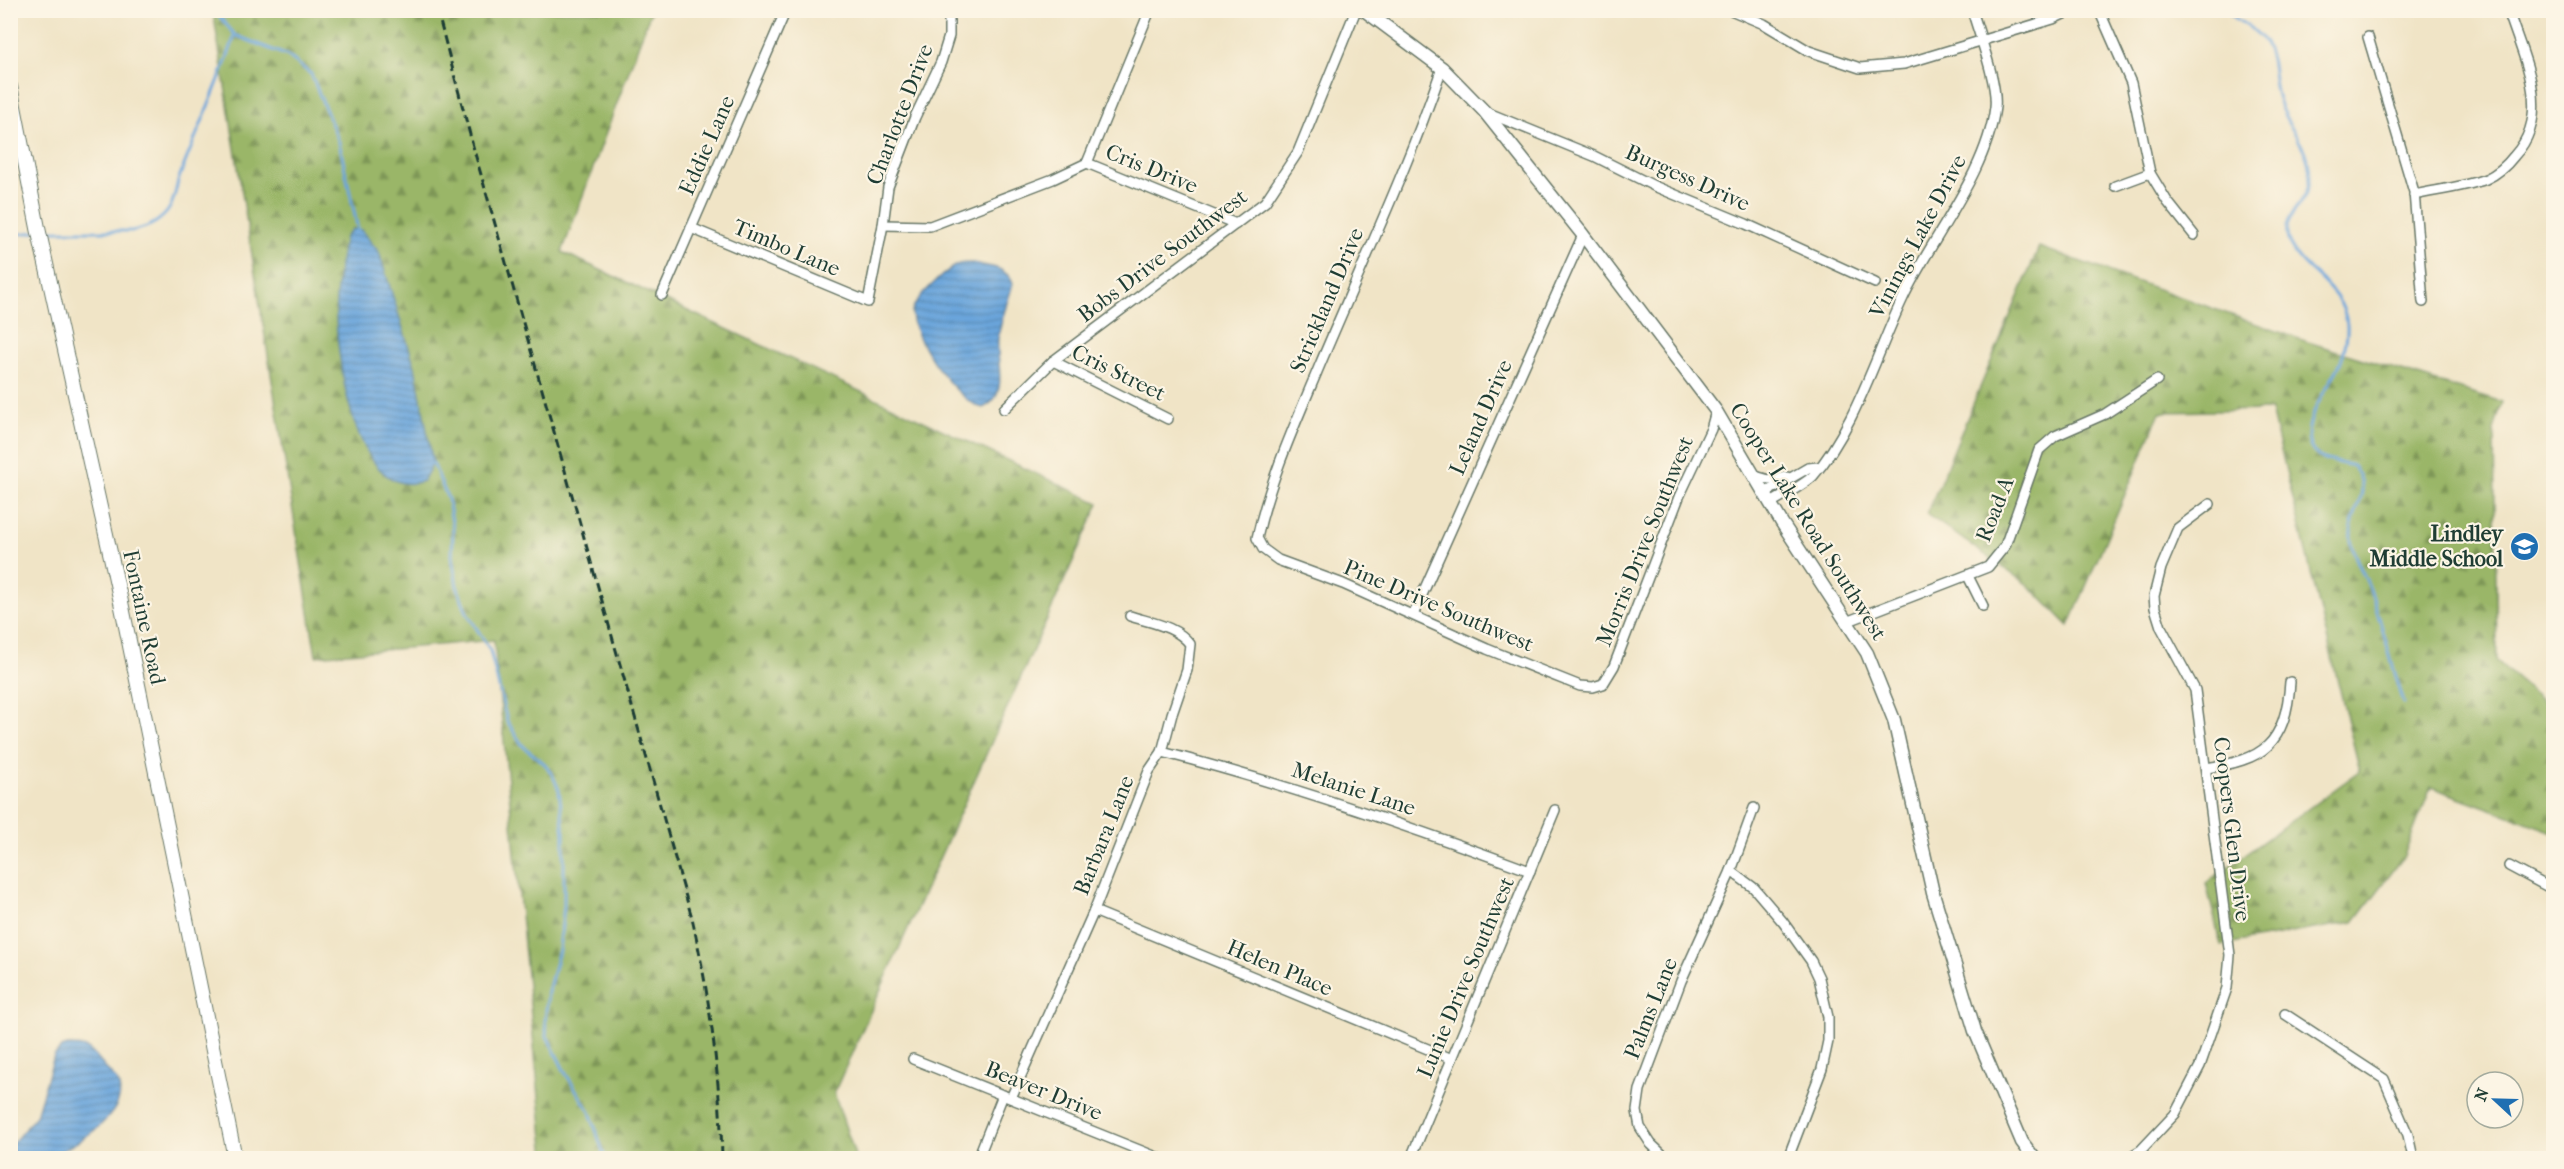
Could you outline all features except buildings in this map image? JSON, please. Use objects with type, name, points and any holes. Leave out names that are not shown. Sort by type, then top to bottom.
[{"type":"main road","name":"Fontaine Road","points":[[10,86],[38,228],[121,602],[235,1158]]},
{"type":"street","name":"Eddie Lane","points":[[662,295],[786,10]]},
{"type":"street","name":"Charlotte Drive","points":[[868,302],[884,225],[888,187],[949,36],[947,10]]},
{"type":"street","points":[[884,225],[930,226],[1053,179],[1087,162],[1150,10]]},
{"type":"street","name":"Bobs Drive Southwest","points":[[1004,409],[1053,361],[1265,202],[1298,153],[1356,10]]},
{"type":"street","name":"Cooper Lake Road Southwest","points":[[1364,10],[1442,68],[1484,111],[1583,235],[1716,411],[1768,498],[1867,653],[1894,720],[1933,893],[1975,1031],[2022,1142],[2034,1158]]},
{"type":"street","points":[[1731,10],[1764,24],[1809,51],[1860,68],[1904,64],[2053,19],[2072,10]]},
{"type":"street","name":"Vinings Lake Drive","points":[[1768,498],[1812,477],[1830,453],[1846,426],[1904,296],[1989,141],[1996,104],[1972,10]]},
{"type":"street","points":[[2099,10],[2131,83],[2150,173],[2167,201],[2194,235]]},
{"type":"street","points":[[2414,195],[2486,179],[2501,169],[2524,145],[2534,124],[2535,96],[2508,10]]},
{"type":"street","points":[[2368,38],[2414,195],[2423,302]]},
{"type":"street","name":"Strickland Drive","points":[[1263,549],[1257,538],[1278,469],[1419,134],[1442,68]]},
{"type":"street","name":"Burgess Drive","points":[[1484,111],[1594,156],[1654,186],[1746,224],[1875,283]]},
{"type":"street","name":"Cris Drive","points":[[1087,162],[1236,224]]},
{"type":"street","points":[[2115,186],[2150,173]]},
{"type":"street","name":"Timbo Lane","points":[[691,228],[868,302]]},
{"type":"street","name":"Leland Drive","points":[[1413,615],[1583,235]]},
{"type":"street","name":"Cris Street","points":[[1053,361],[1168,419]]},
{"type":"street","name":"Road A","points":[[1846,622],[1988,567],[2005,546],[2039,450],[2055,436],[2105,414],[2157,380]]},
{"type":"street","name":"Morris Drive Southwest","points":[[1603,684],[1614,666],[1679,497],[1711,429],[1716,411]]},
{"type":"street","points":[[1768,498],[1795,475],[1808,468],[1818,467]]},
{"type":"street","points":[[1755,476],[1769,480],[1795,475]]},
{"type":"street","name":"Coopers Glen Drive","points":[[2128,1158],[2141,1150],[2175,1114],[2200,1066],[2227,988],[2230,955],[2195,690],[2161,627],[2154,596],[2161,568],[2178,528],[2210,504]]},
{"type":"street","name":"Pine Drive Southwest","points":[[1263,549],[1278,560],[1343,584],[1487,649],[1580,686],[1593,687],[1603,684]]},
{"type":"street","points":[[1968,576],[1983,606]]},
{"type":"street","name":"Barbara Lane","points":[[978,1158],[1094,911],[1149,771],[1162,752],[1187,670],[1190,644],[1184,636],[1174,630],[1130,616]]},
{"type":"street","points":[[2206,768],[2245,760],[2269,746],[2278,732],[2289,696],[2290,682]]},
{"type":"street","name":"Melanie Lane","points":[[1162,752],[1242,773],[1346,805],[1530,871]]},
{"type":"street","name":"Palms Lane","points":[[1666,1158],[1651,1144],[1640,1127],[1637,1111],[1640,1090],[1681,981],[1731,871],[1754,808]]},
{"type":"street","name":"Lunie Drive Southwest","points":[[1411,1158],[1555,810]]},
{"type":"street","points":[[2509,866],[2553,890]]},
{"type":"street","points":[[1731,871],[1754,888],[1783,922],[1811,961],[1819,978],[1828,1017],[1828,1041],[1822,1069],[1788,1158]]},
{"type":"street","name":"Helen Place","points":[[1094,911],[1452,1059]]},
{"type":"street","points":[[2285,1014],[2384,1079],[2408,1135],[2413,1158]]},
{"type":"street","name":"Beaver Drive","points":[[914,1059],[1159,1158]]},
{"type":"green space","points":[[213,11],[651,11],[562,252],[1099,503],[834,1093],[856,1158],[545,1158],[494,640],[316,656]]},
{"type":"green space","points":[[2039,247],[2308,342],[2502,402],[2494,430],[2497,661],[2553,711],[2553,832],[2431,787],[2403,858],[2354,922],[2221,945],[2206,883],[2360,771],[2271,410],[2160,412],[2069,626],[2028,585],[1927,514]]},
{"type":"water","points":[[352,229],[361,230],[379,252],[415,367],[433,463],[423,481],[399,482],[380,469],[364,446],[352,416],[339,351],[336,301],[345,237]]},
{"type":"water","points":[[973,263],[1001,270],[1010,277],[1013,283],[998,338],[1000,377],[997,395],[983,408],[961,395],[938,368],[919,337],[912,312],[924,293],[947,272],[959,264]]},
{"type":"water","points":[[68,1046],[88,1049],[116,1080],[119,1086],[119,1098],[114,1109],[93,1131],[67,1148],[39,1159],[11,1158],[11,1145],[36,1116],[54,1056],[61,1048]]},
{"type":"waterway","points":[[214,10],[235,35],[288,56],[311,74],[339,142],[358,230]]},
{"type":"waterway","points":[[2227,10],[2256,32],[2265,43],[2278,100],[2286,119],[2302,145],[2309,164],[2309,186],[2290,218],[2287,234],[2296,255],[2339,301],[2344,312],[2347,330],[2341,360],[2319,400],[2308,437],[2311,447],[2318,456],[2353,466],[2359,476],[2362,493],[2351,529],[2352,547],[2371,592],[2404,703]]},
{"type":"waterway","points":[[42,231],[131,231],[151,225],[167,212],[235,35]]},
{"type":"waterway","points":[[10,235],[35,232]]},
{"type":"waterway","points":[[433,463],[448,499],[453,528],[452,557],[457,586],[467,613],[490,650],[507,721],[523,746],[545,764],[559,790],[564,833],[564,906],[559,950],[548,992],[545,1021],[547,1036],[566,1074],[590,1112],[605,1158]]},
{"type":"railway","points":[[437,10],[474,150],[692,918],[713,1037],[722,1158]]},
{"type":"place","name":"Lindley Middle School","points":[[2524,546]]}]
